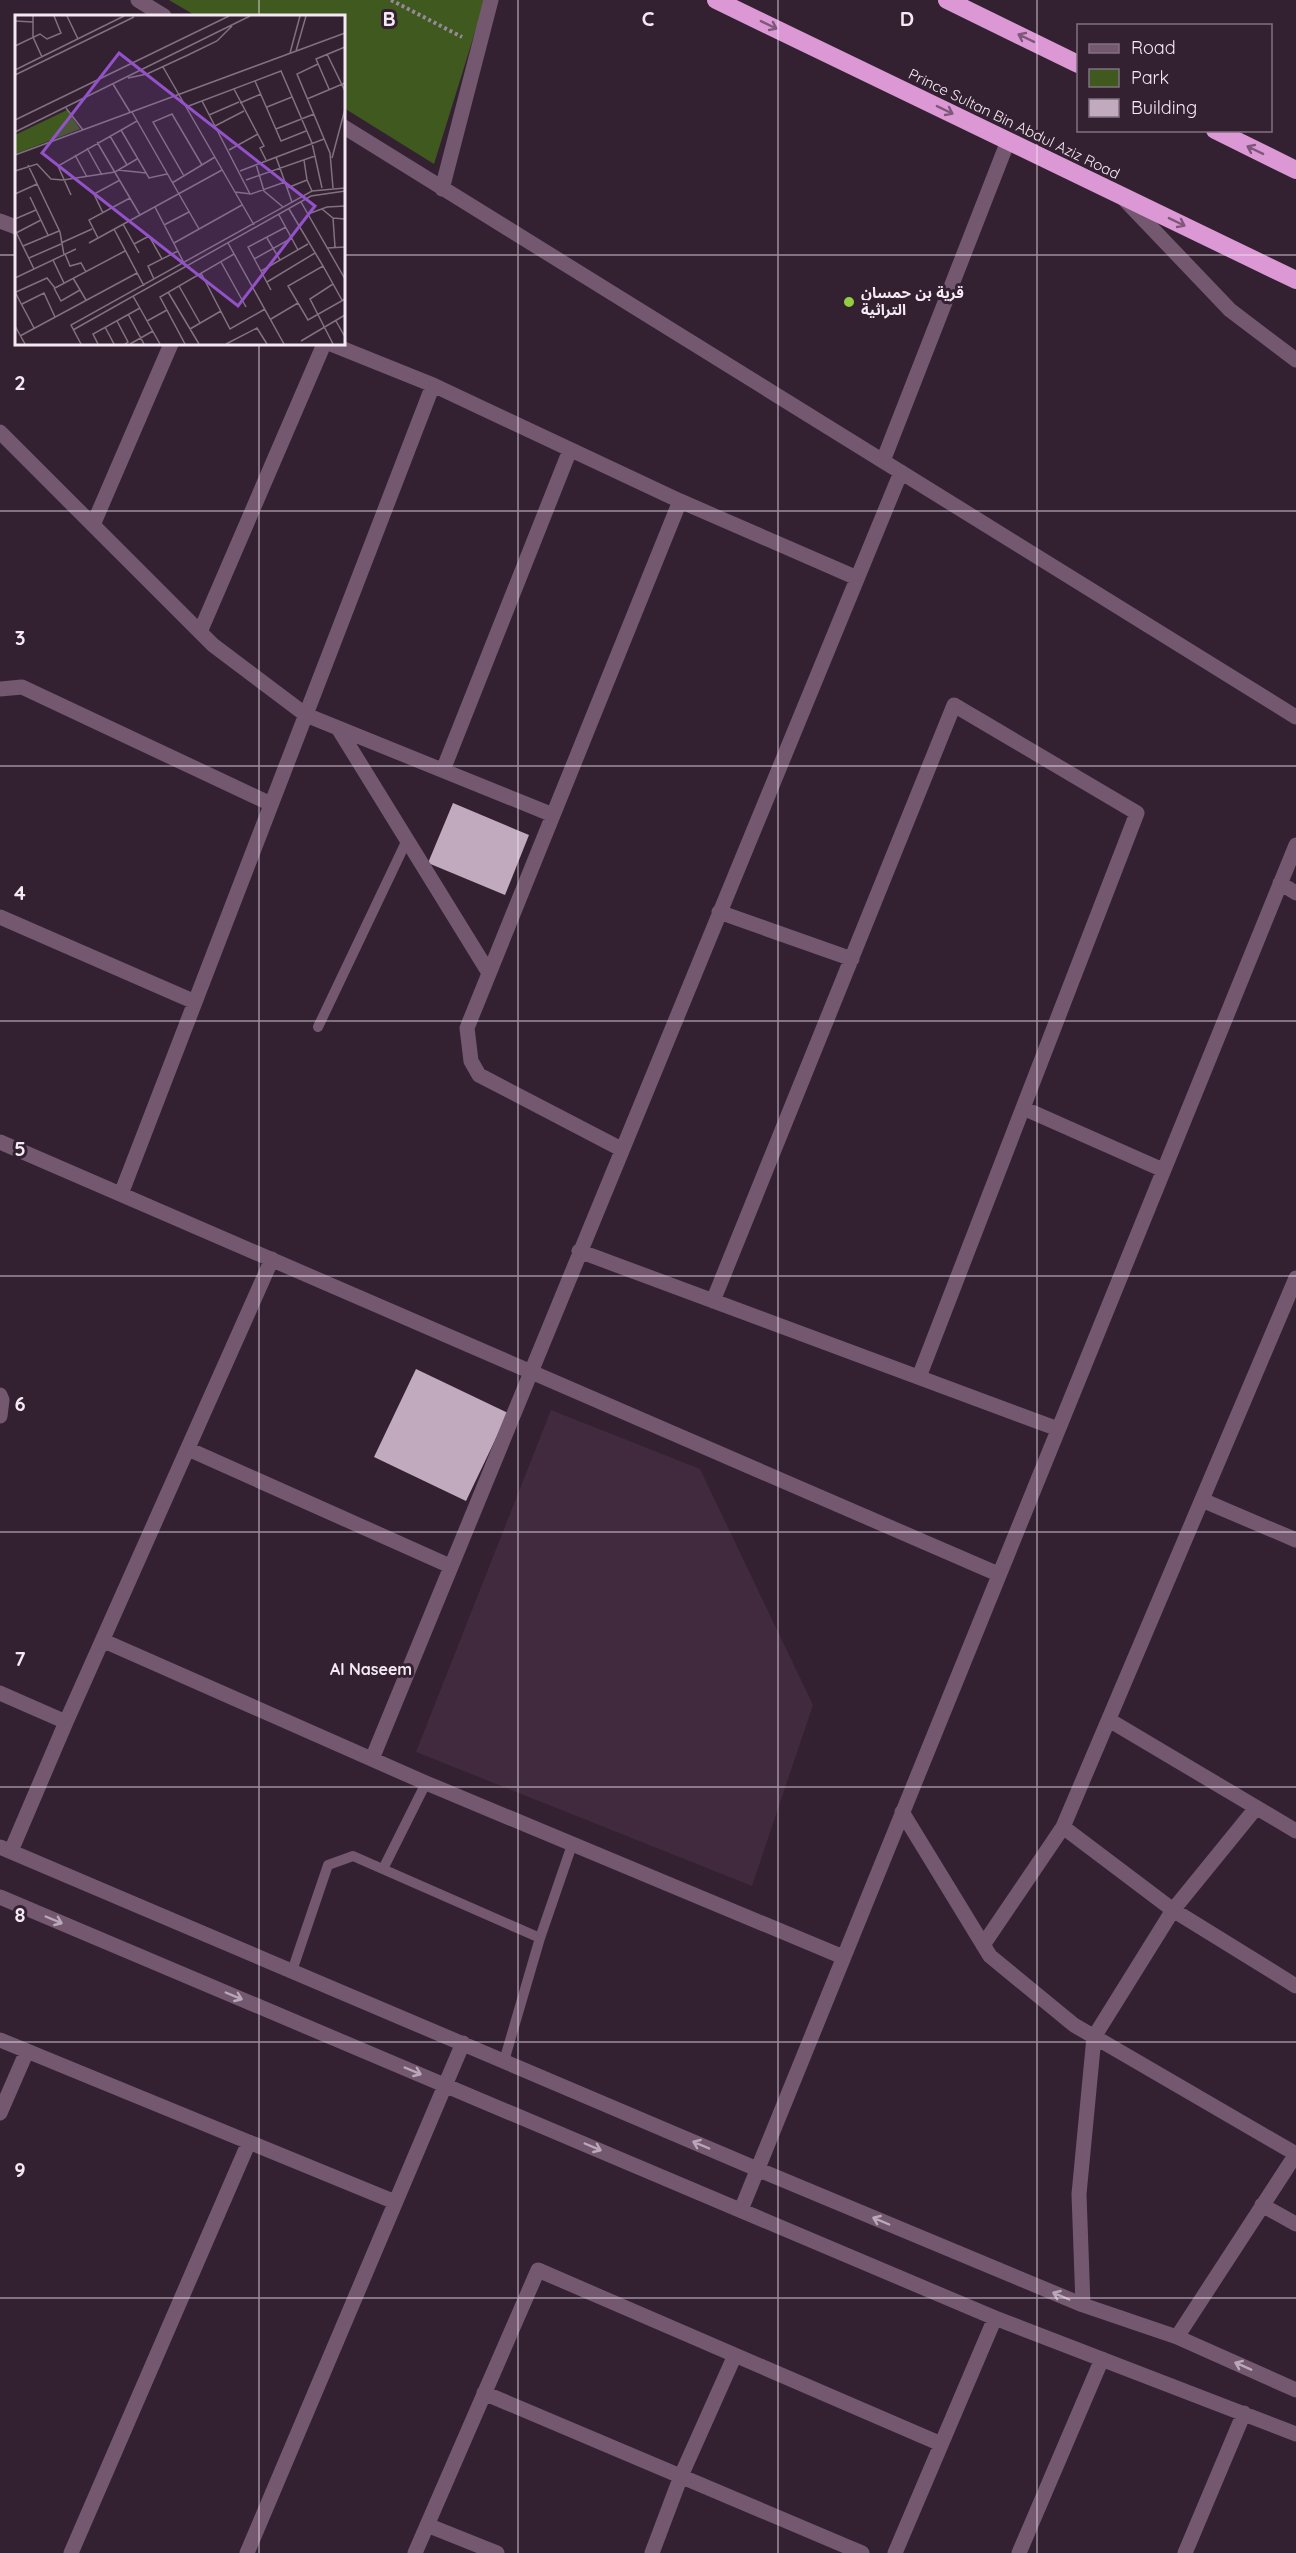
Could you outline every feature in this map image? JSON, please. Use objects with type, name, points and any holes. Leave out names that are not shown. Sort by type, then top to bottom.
[{"type":"highway","name":"Prince Sultan Bin Abdul Aziz Road","points":[[716,0],[1296,280]]},
{"type":"highway","points":[[947,0],[1077,64]]},
{"type":"highway","points":[[1219,132],[1296,170]]},
{"type":"street","points":[[138,0],[162,15]]},
{"type":"street","points":[[442,189],[491,0]]},
{"type":"street","points":[[345,128],[1296,717]]},
{"type":"street","points":[[883,461],[1008,141]]},
{"type":"street","points":[[1121,195],[1230,310],[1296,360]]},
{"type":"street","points":[[0,221],[15,227]]},
{"type":"street","points":[[93,525],[171,345]]},
{"type":"street","points":[[200,633],[324,345]]},
{"type":"street","points":[[333,345],[433,385],[680,501],[857,578]]},
{"type":"street","points":[[121,1194],[433,385]]},
{"type":"street","points":[[0,432],[200,633],[306,715],[553,815]]},
{"type":"street","points":[[443,770],[570,450]]},
{"type":"street","points":[[372,1759],[901,472]]},
{"type":"street","points":[[621,1149],[479,1075],[471,1060],[467,1028],[680,501]]},
{"type":"street","points":[[0,689],[22,687],[271,804]]},
{"type":"street","points":[[713,1301],[954,705],[1137,813],[919,1377]]},
{"type":"street","points":[[338,728],[489,973]]},
{"type":"street","points":[[741,2210],[1296,845]]},
{"type":"street","points":[[1281,883],[1296,893]]},
{"type":"street","points":[[719,912],[852,959]]},
{"type":"street","points":[[0,917],[195,1002]]},
{"type":"street","points":[[1023,1108],[1163,1170]]},
{"type":"street","points":[[0,1142],[998,1574]]},
{"type":"street","points":[[579,1251],[1058,1429]]},
{"type":"street","points":[[272,1260],[104,1641],[5,1849],[758,2169],[1083,2305],[1177,2337],[1296,2390]]},
{"type":"street","points":[[983,1945],[1063,1827],[1296,1278]]},
{"type":"street","points":[[0,1395],[0,1416]]},
{"type":"street","points":[[188,1449],[450,1566]]},
{"type":"street","points":[[1202,1500],[1296,1540]]},
{"type":"street","points":[[104,1641],[426,1783],[843,1957]]},
{"type":"street","points":[[0,1693],[66,1722]]},
{"type":"street","points":[[1109,1720],[1296,1831]]},
{"type":"street","points":[[1083,2305],[1078,2194],[1094,2037],[1173,1910],[1256,1808]]},
{"type":"street","points":[[902,1812],[990,1956],[1074,2025],[1296,2154],[1177,2337]]},
{"type":"street","points":[[1063,1827],[1173,1910],[1296,1986]]},
{"type":"street","points":[[0,1897],[994,2318],[1296,2434]]},
{"type":"street","points":[[0,2040],[396,2202]]},
{"type":"street","points":[[247,2553],[463,2043]]},
{"type":"street","points":[[0,2113],[27,2051]]},
{"type":"street","points":[[71,2553],[249,2142]]},
{"type":"street","points":[[1262,2205],[1296,2224]]},
{"type":"street","points":[[415,2553],[537,2270],[941,2444]]},
{"type":"street","points":[[895,2553],[994,2318]]},
{"type":"street","points":[[652,2553],[681,2476],[735,2355]]},
{"type":"street","points":[[1019,2553],[1102,2359]]},
{"type":"street","points":[[484,2393],[862,2553]]},
{"type":"street","points":[[1190,2551],[1244,2414]]},
{"type":"street","points":[[427,2525],[497,2553]]},
{"type":"lane","points":[[318,1027],[407,840]]},
{"type":"lane","points":[[383,1869],[426,1783]]},
{"type":"lane","points":[[504,2061],[540,1938],[572,1845]]},
{"type":"lane","points":[[292,1971],[328,1865],[353,1856],[540,1938]]},
{"type":"path","points":[[391,0],[479,46]]},
{"type":"shaded area","points":[[551,1410],[700,1469],[813,1705],[752,1886],[416,1752]]},
{"type":"green space","points":[[169,0],[485,0],[434,164],[345,109],[345,15],[194,15]]},
{"type":"building","points":[[453,803],[529,835],[505,895],[428,863]]},
{"type":"building","points":[[416,1369],[508,1413],[466,1501],[374,1457]]},
{"type":"place","name":"قرية بن حمسان التراثية","points":[[849,302]]},
{"type":"district","name":"Al Naseem","points":[[371,1669]]}]
